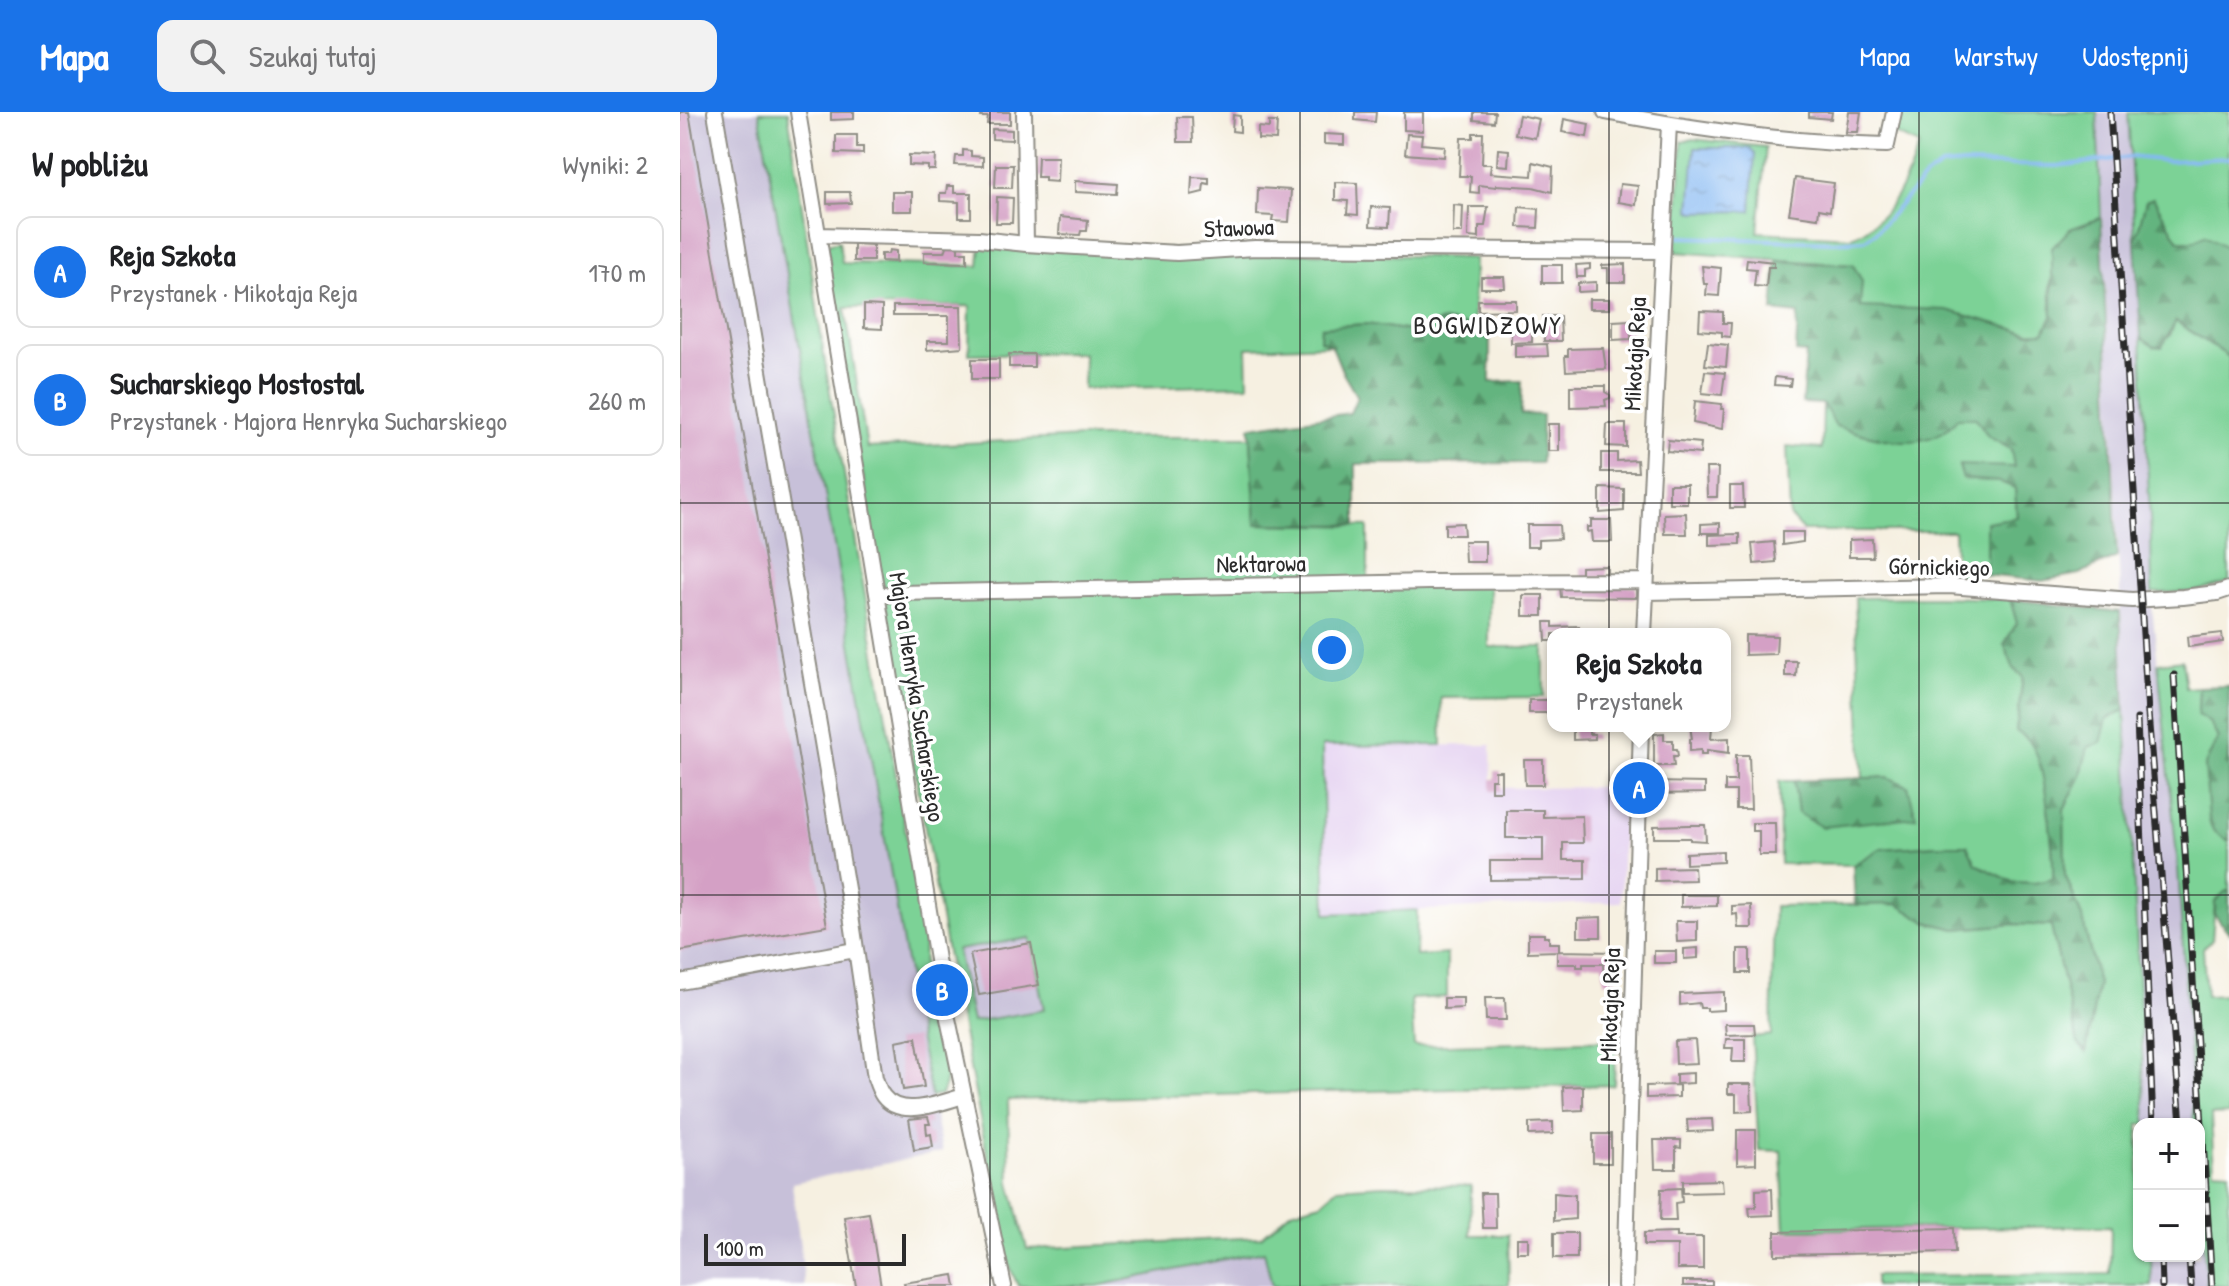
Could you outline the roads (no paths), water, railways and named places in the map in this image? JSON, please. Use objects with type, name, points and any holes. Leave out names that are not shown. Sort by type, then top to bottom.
[{"type":"street","points":[[715,112],[848,895],[875,1078],[884,1097],[897,1107],[919,1108],[964,1096]]},
{"type":"street","name":"Majora Henryka Sucharskiego","points":[[798,112],[942,990],[1004,1286]]},
{"type":"street","points":[[1024,112],[1026,244]]},
{"type":"street","points":[[1605,112],[1669,124],[1825,144],[1887,145],[1894,112]]},
{"type":"street","name":"Mikołaja Reja","points":[[1644,628],[1669,124]]},
{"type":"street","name":"Stawowa","points":[[818,235],[979,239],[1177,253],[1255,248],[1662,251]]},
{"type":"street","name":"Nektarowa","points":[[878,596],[916,592],[1429,582],[1646,586]]},
{"type":"street","name":"Górnickiego","points":[[1646,586],[1949,586],[2132,600],[2206,595],[2229,589]]},
{"type":"street","name":"Mikołaja Reja","points":[[1625,1286],[1641,732]]},
{"type":"street","points":[[680,982],[855,950]]},
{"type":"water","points":[[1695,148],[1750,148],[1755,154],[1751,211],[1690,210]]},
{"type":"waterway","points":[[1680,237],[1834,242],[1865,240],[1876,232],[1926,176],[1941,166],[2057,166],[2131,157],[2169,161],[2229,158]]},
{"type":"railway","points":[[2110,112],[2148,713],[2181,1118]]},
{"type":"railway","points":[[2174,675],[2212,1286]]},
{"type":"railway","points":[[2137,719],[2153,1118]]},
{"type":"railway","points":[[2161,1262],[2162,1286]]},
{"type":"railway","points":[[2189,1262],[2191,1286]]},
{"type":"place","name":"Reja Szkoła","points":[[1639,788]]},
{"type":"place","name":"Sucharskiego Mostostal","points":[[942,990]]},
{"type":"district","name":"BOGWIDZOWY","points":[[1488,325]]}]
